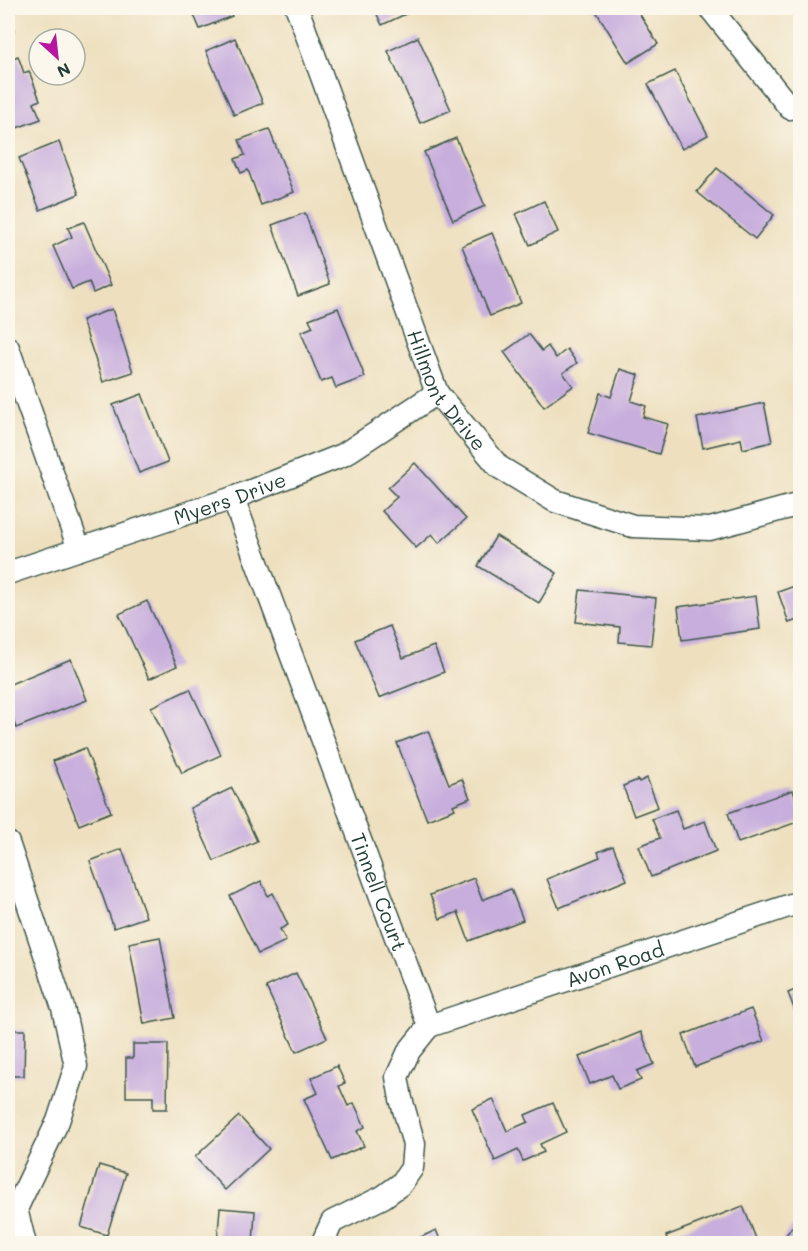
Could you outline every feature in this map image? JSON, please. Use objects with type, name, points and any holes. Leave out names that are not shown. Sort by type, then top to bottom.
[{"type":"street","name":"Hillmont Drive","points":[[297,8],[437,393],[499,467],[555,501],[633,526],[710,529],[801,504]]},
{"type":"street","points":[[710,8],[790,108]]},
{"type":"street","points":[[8,348],[79,549]]},
{"type":"street","name":"Myers Drive","points":[[8,573],[233,498],[343,454],[437,393]]},
{"type":"street","name":"Tinnell Court","points":[[233,498],[429,1026]]},
{"type":"street","points":[[9,853],[63,1008],[76,1066],[58,1121],[12,1210],[25,1244]]},
{"type":"street","name":"Avon Road","points":[[429,1026],[801,903]]},
{"type":"street","points":[[322,1244],[332,1222],[383,1197],[401,1184],[412,1168],[414,1144],[397,1077],[409,1051],[429,1026]]},
{"type":"building","points":[[191,8],[228,8],[232,16],[200,29]]},
{"type":"building","points":[[374,8],[411,8],[412,11],[382,25]]},
{"type":"building","points":[[594,8],[636,8],[658,44],[628,63]]},
{"type":"building","points":[[8,16],[14,31],[8,34]]},
{"type":"building","points":[[418,37],[451,110],[420,123],[388,51]]},
{"type":"building","points":[[235,38],[263,103],[234,115],[206,51]]},
{"type":"building","points":[[18,56],[24,73],[27,72],[27,87],[35,87],[40,100],[34,103],[41,119],[14,129],[8,113],[8,60]]},
{"type":"building","points":[[675,71],[708,135],[682,149],[648,84]]},
{"type":"building","points":[[269,129],[294,192],[261,205],[248,170],[241,173],[235,159],[245,155],[239,140]]},
{"type":"building","points":[[456,138],[485,206],[453,220],[424,152]]},
{"type":"building","points":[[59,142],[79,194],[40,210],[19,158]]},
{"type":"building","points":[[717,168],[774,215],[755,239],[697,192]]},
{"type":"building","points":[[544,201],[558,232],[530,245],[516,214]]},
{"type":"building","points":[[305,213],[330,284],[298,296],[272,225]]},
{"type":"building","points":[[84,222],[111,285],[93,293],[89,282],[72,289],[53,246],[72,237],[68,228]]},
{"type":"building","points":[[492,233],[521,303],[490,316],[462,246]]},
{"type":"building","points":[[338,308],[365,377],[336,388],[332,378],[321,382],[301,332],[313,327],[309,319]]},
{"type":"building","points":[[112,309],[133,372],[103,382],[82,320]]},
{"type":"building","points":[[529,334],[542,351],[548,346],[556,358],[567,349],[577,363],[563,373],[573,386],[544,407],[504,352]]},
{"type":"building","points":[[620,369],[639,375],[631,401],[646,406],[643,417],[668,424],[659,454],[588,433],[600,393],[611,397]]},
{"type":"building","points":[[142,394],[168,462],[139,473],[113,405]]},
{"type":"building","points":[[764,403],[772,442],[743,449],[741,439],[703,448],[697,418]]},
{"type":"building","points":[[415,463],[466,519],[439,543],[432,534],[416,548],[382,511],[397,497],[388,488]]},
{"type":"building","points":[[496,536],[557,573],[539,603],[478,566]]},
{"type":"building","points":[[800,584],[800,619],[789,623],[778,592]]},
{"type":"building","points":[[580,590],[656,598],[651,645],[619,642],[620,627],[576,622]]},
{"type":"building","points":[[756,596],[760,629],[682,640],[678,607]]},
{"type":"building","points":[[147,601],[177,666],[149,679],[119,614]]},
{"type":"building","points":[[390,626],[403,658],[434,646],[444,672],[379,698],[355,640]]},
{"type":"building","points":[[71,659],[87,700],[16,728],[8,706],[8,685]]},
{"type":"building","points":[[190,689],[221,755],[182,773],[151,707]]},
{"type":"building","points":[[428,731],[449,784],[462,779],[470,798],[453,805],[455,809],[427,820],[397,743]]},
{"type":"building","points":[[85,748],[111,812],[79,825],[53,761]]},
{"type":"building","points":[[647,778],[658,807],[634,816],[623,786]]},
{"type":"building","points":[[232,788],[257,841],[214,861],[190,808]]},
{"type":"building","points":[[793,790],[800,821],[738,843],[728,813]]},
{"type":"building","points":[[676,810],[683,829],[705,821],[716,851],[651,877],[639,846],[660,838],[652,819]]},
{"type":"building","points":[[613,846],[627,880],[559,908],[547,879],[600,857],[598,852]]},
{"type":"building","points":[[122,849],[146,917],[114,928],[90,861]]},
{"type":"building","points":[[474,878],[482,900],[511,889],[523,920],[469,941],[458,912],[440,919],[430,895]]},
{"type":"building","points":[[261,881],[268,896],[273,893],[288,925],[280,929],[286,941],[258,954],[230,896]]},
{"type":"building","points":[[160,937],[175,1018],[144,1024],[129,943]]},
{"type":"building","points":[[296,973],[327,1038],[296,1052],[266,987]]},
{"type":"building","points":[[800,988],[800,1021],[799,1021],[788,993]]},
{"type":"building","points":[[751,1009],[764,1041],[695,1067],[683,1035]]},
{"type":"building","points":[[8,1030],[25,1030],[24,1076],[8,1076]]},
{"type":"building","points":[[641,1032],[654,1064],[637,1071],[641,1080],[618,1089],[612,1075],[590,1084],[579,1057]]},
{"type":"building","points":[[133,1044],[168,1044],[167,1109],[153,1109],[153,1097],[126,1097],[126,1058],[133,1058]]},
{"type":"building","points":[[337,1066],[345,1083],[339,1086],[348,1106],[354,1103],[365,1127],[357,1131],[364,1146],[332,1160],[304,1099],[318,1093],[311,1078]]},
{"type":"building","points":[[493,1099],[507,1131],[528,1122],[525,1115],[553,1103],[566,1132],[540,1144],[544,1152],[523,1161],[518,1150],[495,1161],[472,1109]]},
{"type":"building","points":[[239,1116],[269,1149],[225,1190],[195,1157]]},
{"type":"building","points":[[99,1165],[126,1173],[107,1235],[81,1227]]},
{"type":"building","points":[[743,1206],[757,1241],[751,1244],[669,1244],[666,1236]]},
{"type":"building","points":[[220,1208],[255,1211],[253,1244],[217,1244]]},
{"type":"building","points":[[800,1217],[800,1244],[779,1244]]},
{"type":"building","points":[[436,1230],[442,1244],[406,1244]]}]
